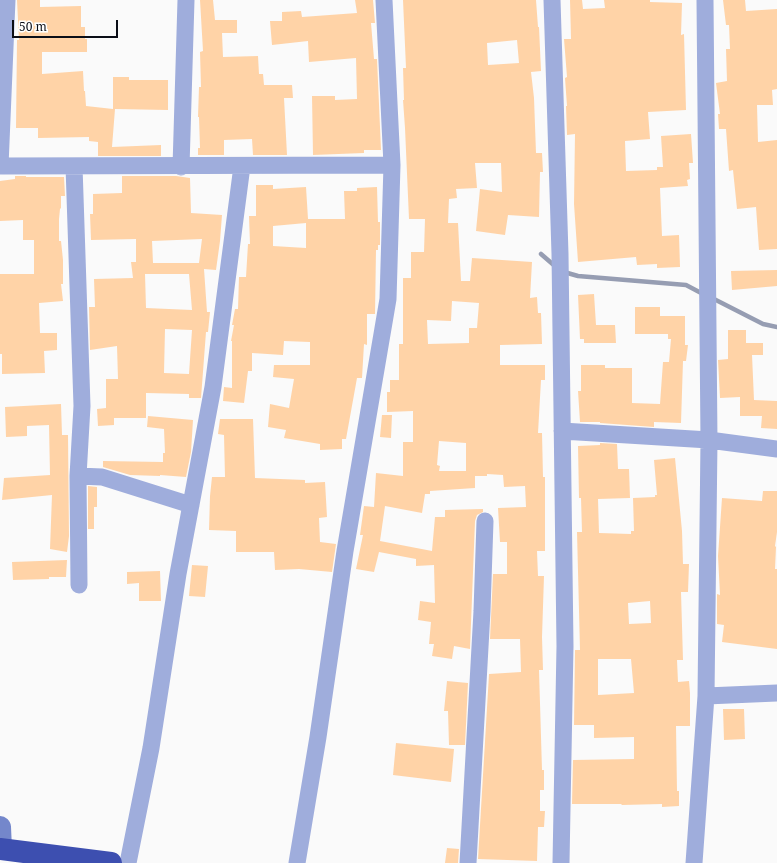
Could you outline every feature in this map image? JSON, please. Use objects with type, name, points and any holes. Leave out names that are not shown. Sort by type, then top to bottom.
[{"type":"highway","points":[[0,849],[111,863]]},
{"type":"main road","points":[[0,827],[0,849]]},
{"type":"street","points":[[7,0],[0,166],[392,165]]},
{"type":"street","points":[[181,166],[186,0]]},
{"type":"street","points":[[297,863],[318,737],[345,551],[388,299],[392,165],[384,0]]},
{"type":"street","points":[[552,0],[560,254],[565,646],[561,863]]},
{"type":"street","points":[[694,863],[706,696],[709,440],[705,0]]},
{"type":"street","points":[[74,166],[82,406],[78,476],[79,585]]},
{"type":"street","points":[[128,863],[151,748],[178,574],[213,387],[242,166]]},
{"type":"street","points":[[562,431],[709,440],[777,449]]},
{"type":"street","points":[[78,476],[102,477],[191,505]]},
{"type":"street","points":[[468,863],[482,611],[485,521]]},
{"type":"street","points":[[706,696],[777,692]]},
{"type":"building","points":[[17,0],[40,0],[40,7],[81,6],[81,27],[85,27],[87,52],[42,52],[42,74],[83,71],[86,106],[113,109],[113,77],[129,77],[129,80],[168,80],[168,110],[115,109],[112,147],[161,145],[161,156],[98,156],[98,142],[89,141],[89,137],[38,138],[38,128],[16,128],[17,40],[19,40]]},
{"type":"building","points":[[200,0],[213,0],[215,20],[237,20],[237,33],[222,33],[223,57],[258,56],[259,74],[263,74],[264,85],[292,85],[293,98],[284,98],[287,155],[253,155],[252,139],[224,140],[224,155],[198,155],[198,148],[200,148],[198,117],[199,87],[201,87],[200,52],[203,51]]},
{"type":"building","points":[[355,0],[373,0],[375,23],[371,23],[374,59],[377,59],[381,150],[364,150],[364,153],[313,155],[312,96],[335,96],[335,100],[357,99],[356,58],[309,62],[308,41],[272,45],[270,21],[282,21],[282,12],[301,11],[302,17],[357,13]]},
{"type":"building","points":[[403,0],[536,0],[541,71],[531,72],[534,98],[536,153],[542,153],[543,172],[540,172],[539,217],[508,215],[505,235],[476,231],[480,189],[502,192],[501,163],[475,163],[477,188],[456,189],[457,198],[449,199],[448,223],[458,223],[461,281],[470,281],[472,258],[532,262],[530,298],[537,297],[538,313],[541,313],[542,344],[500,345],[500,365],[545,365],[545,380],[541,380],[538,433],[542,433],[543,477],[545,477],[545,551],[537,551],[538,576],[544,576],[542,637],[543,670],[539,670],[542,770],[544,770],[544,790],[540,790],[540,811],[545,811],[544,827],[538,827],[537,861],[478,859],[489,674],[521,672],[520,639],[490,639],[493,574],[507,574],[507,542],[500,542],[498,508],[526,507],[525,486],[504,487],[503,475],[487,474],[487,476],[475,476],[475,488],[430,491],[430,494],[425,494],[422,513],[385,506],[380,541],[432,551],[435,517],[445,517],[445,510],[483,509],[483,512],[477,515],[475,521],[470,649],[454,646],[452,659],[432,656],[434,644],[429,644],[431,622],[418,620],[420,601],[435,603],[434,565],[416,566],[416,559],[379,552],[374,572],[356,569],[363,535],[360,535],[364,506],[374,507],[376,473],[403,476],[403,442],[413,442],[413,411],[387,412],[387,392],[390,392],[390,380],[399,380],[399,344],[403,344],[403,278],[411,278],[411,252],[424,252],[425,219],[409,219],[403,100],[403,68],[406,68]],"holes":[[[517,40],[519,63],[488,65],[487,43]],[[452,301],[479,303],[477,328],[469,328],[469,343],[428,344],[427,320],[451,321]],[[439,441],[466,443],[466,471],[439,471],[440,466],[437,465]]]},
{"type":"building","points":[[570,0],[582,0],[583,9],[605,8],[604,0],[650,0],[650,2],[682,3],[681,35],[684,34],[686,110],[648,112],[650,139],[625,141],[626,171],[657,170],[657,167],[663,167],[661,136],[691,134],[693,163],[689,163],[690,179],[687,180],[688,186],[660,188],[662,236],[679,235],[680,267],[657,268],[657,264],[637,265],[636,257],[578,262],[574,204],[575,134],[567,135],[565,78],[567,77],[564,39],[571,39]]},
{"type":"building","points":[[723,0],[745,0],[746,11],[777,9],[777,89],[772,90],[773,105],[757,105],[758,142],[777,140],[777,249],[759,250],[756,207],[737,209],[733,170],[729,171],[726,129],[719,129],[718,114],[720,114],[716,83],[727,81],[726,49],[730,49],[729,25],[726,25]]},
{"type":"building","points":[[15,176],[64,177],[65,196],[61,196],[59,219],[59,241],[61,241],[63,260],[63,284],[61,284],[63,301],[39,303],[40,333],[57,333],[57,350],[44,351],[45,373],[2,374],[2,354],[0,354],[0,274],[34,274],[34,240],[23,240],[23,220],[0,221],[0,181],[15,179]]},
{"type":"building","points":[[122,176],[176,176],[190,178],[191,213],[222,215],[220,241],[216,270],[204,269],[207,312],[210,312],[208,332],[206,332],[201,398],[189,398],[189,394],[146,393],[146,418],[114,418],[114,425],[98,426],[97,409],[106,408],[106,379],[118,379],[117,346],[90,350],[89,307],[95,307],[94,279],[133,278],[131,262],[136,262],[136,239],[91,240],[90,214],[93,214],[93,194],[122,193]],"holes":[[[202,239],[199,263],[153,263],[152,241]],[[145,274],[189,274],[192,310],[146,308]],[[165,329],[192,330],[189,374],[164,373]]]},
{"type":"building","points":[[256,185],[273,185],[273,189],[306,187],[308,219],[345,219],[344,191],[357,191],[357,188],[377,187],[380,245],[378,245],[378,250],[376,250],[375,314],[367,314],[367,345],[364,344],[362,378],[357,378],[346,439],[342,439],[342,449],[320,450],[320,444],[284,438],[286,430],[268,427],[270,404],[289,408],[294,379],[273,377],[274,365],[310,365],[310,342],[284,341],[283,355],[252,353],[252,371],[248,371],[244,403],[223,401],[224,387],[232,388],[231,341],[234,325],[232,325],[235,309],[238,309],[239,277],[246,277],[248,244],[250,244],[249,216],[256,216]],"holes":[[[306,223],[306,248],[273,246],[273,226]]]},
{"type":"building","points":[[777,270],[777,286],[732,290],[731,271]]},
{"type":"building","points":[[594,294],[596,325],[615,325],[616,343],[584,343],[584,339],[580,339],[578,295]]},
{"type":"building","points":[[635,307],[660,307],[660,316],[685,316],[685,345],[688,345],[686,361],[683,361],[681,423],[654,422],[654,427],[600,422],[580,422],[578,391],[581,391],[581,365],[605,365],[605,368],[632,368],[632,403],[660,404],[663,362],[669,362],[671,339],[668,339],[668,334],[635,334]]},
{"type":"building","points":[[728,330],[746,330],[746,343],[763,343],[763,355],[752,355],[754,400],[777,401],[777,429],[761,428],[762,416],[740,416],[740,397],[720,398],[718,360],[728,359]]},
{"type":"building","points":[[61,404],[62,435],[68,435],[69,536],[67,552],[50,549],[52,495],[2,500],[4,478],[50,475],[49,425],[27,426],[27,436],[6,437],[5,407]]},
{"type":"building","points":[[382,415],[392,415],[391,438],[380,437]]},
{"type":"building","points":[[148,416],[193,420],[191,452],[186,477],[130,475],[103,467],[103,461],[163,462],[163,453],[165,453],[164,429],[147,427]]},
{"type":"building","points":[[220,419],[253,419],[255,478],[305,480],[305,483],[325,482],[327,517],[319,518],[320,542],[336,544],[332,572],[299,569],[275,570],[274,552],[236,552],[236,531],[209,530],[212,477],[225,477],[224,435],[218,434]]},
{"type":"building","points":[[600,443],[617,444],[618,469],[629,469],[630,498],[598,499],[599,533],[631,534],[631,531],[634,531],[633,498],[655,497],[655,495],[657,495],[654,460],[675,458],[682,531],[683,564],[689,564],[688,592],[681,592],[683,660],[677,660],[678,682],[689,681],[690,693],[690,726],[676,726],[677,791],[679,791],[679,806],[662,807],[662,804],[572,804],[573,760],[634,759],[634,737],[594,738],[594,725],[574,725],[575,650],[580,650],[577,532],[582,532],[581,498],[579,498],[578,446],[600,445]],"holes":[[[650,601],[651,623],[629,624],[628,603]],[[598,659],[631,659],[634,693],[598,695]]]},
{"type":"building","points":[[88,486],[97,487],[97,507],[94,507],[94,529],[88,529]]},
{"type":"building","points":[[763,491],[777,491],[775,569],[777,569],[777,649],[722,642],[724,625],[717,624],[717,594],[720,595],[718,556],[722,498],[762,501]]},
{"type":"building","points":[[67,560],[66,577],[13,580],[12,562]]},
{"type":"building","points":[[192,565],[208,566],[205,597],[189,596]]},
{"type":"building","points":[[160,571],[161,601],[139,601],[139,583],[127,584],[127,572]]},
{"type":"building","points":[[447,681],[468,683],[465,745],[449,745],[448,711],[444,711]]},
{"type":"building","points":[[723,709],[744,709],[745,739],[724,740]]},
{"type":"building","points":[[396,743],[454,749],[451,782],[393,775]]},
{"type":"building","points":[[447,848],[459,849],[458,863],[445,863]]},
{"type":"waterway","points":[[541,254],[556,267]]},
{"type":"waterway","points":[[564,272],[578,276],[686,285],[703,294]]},
{"type":"waterway","points":[[712,298],[763,324],[777,327]]}]
